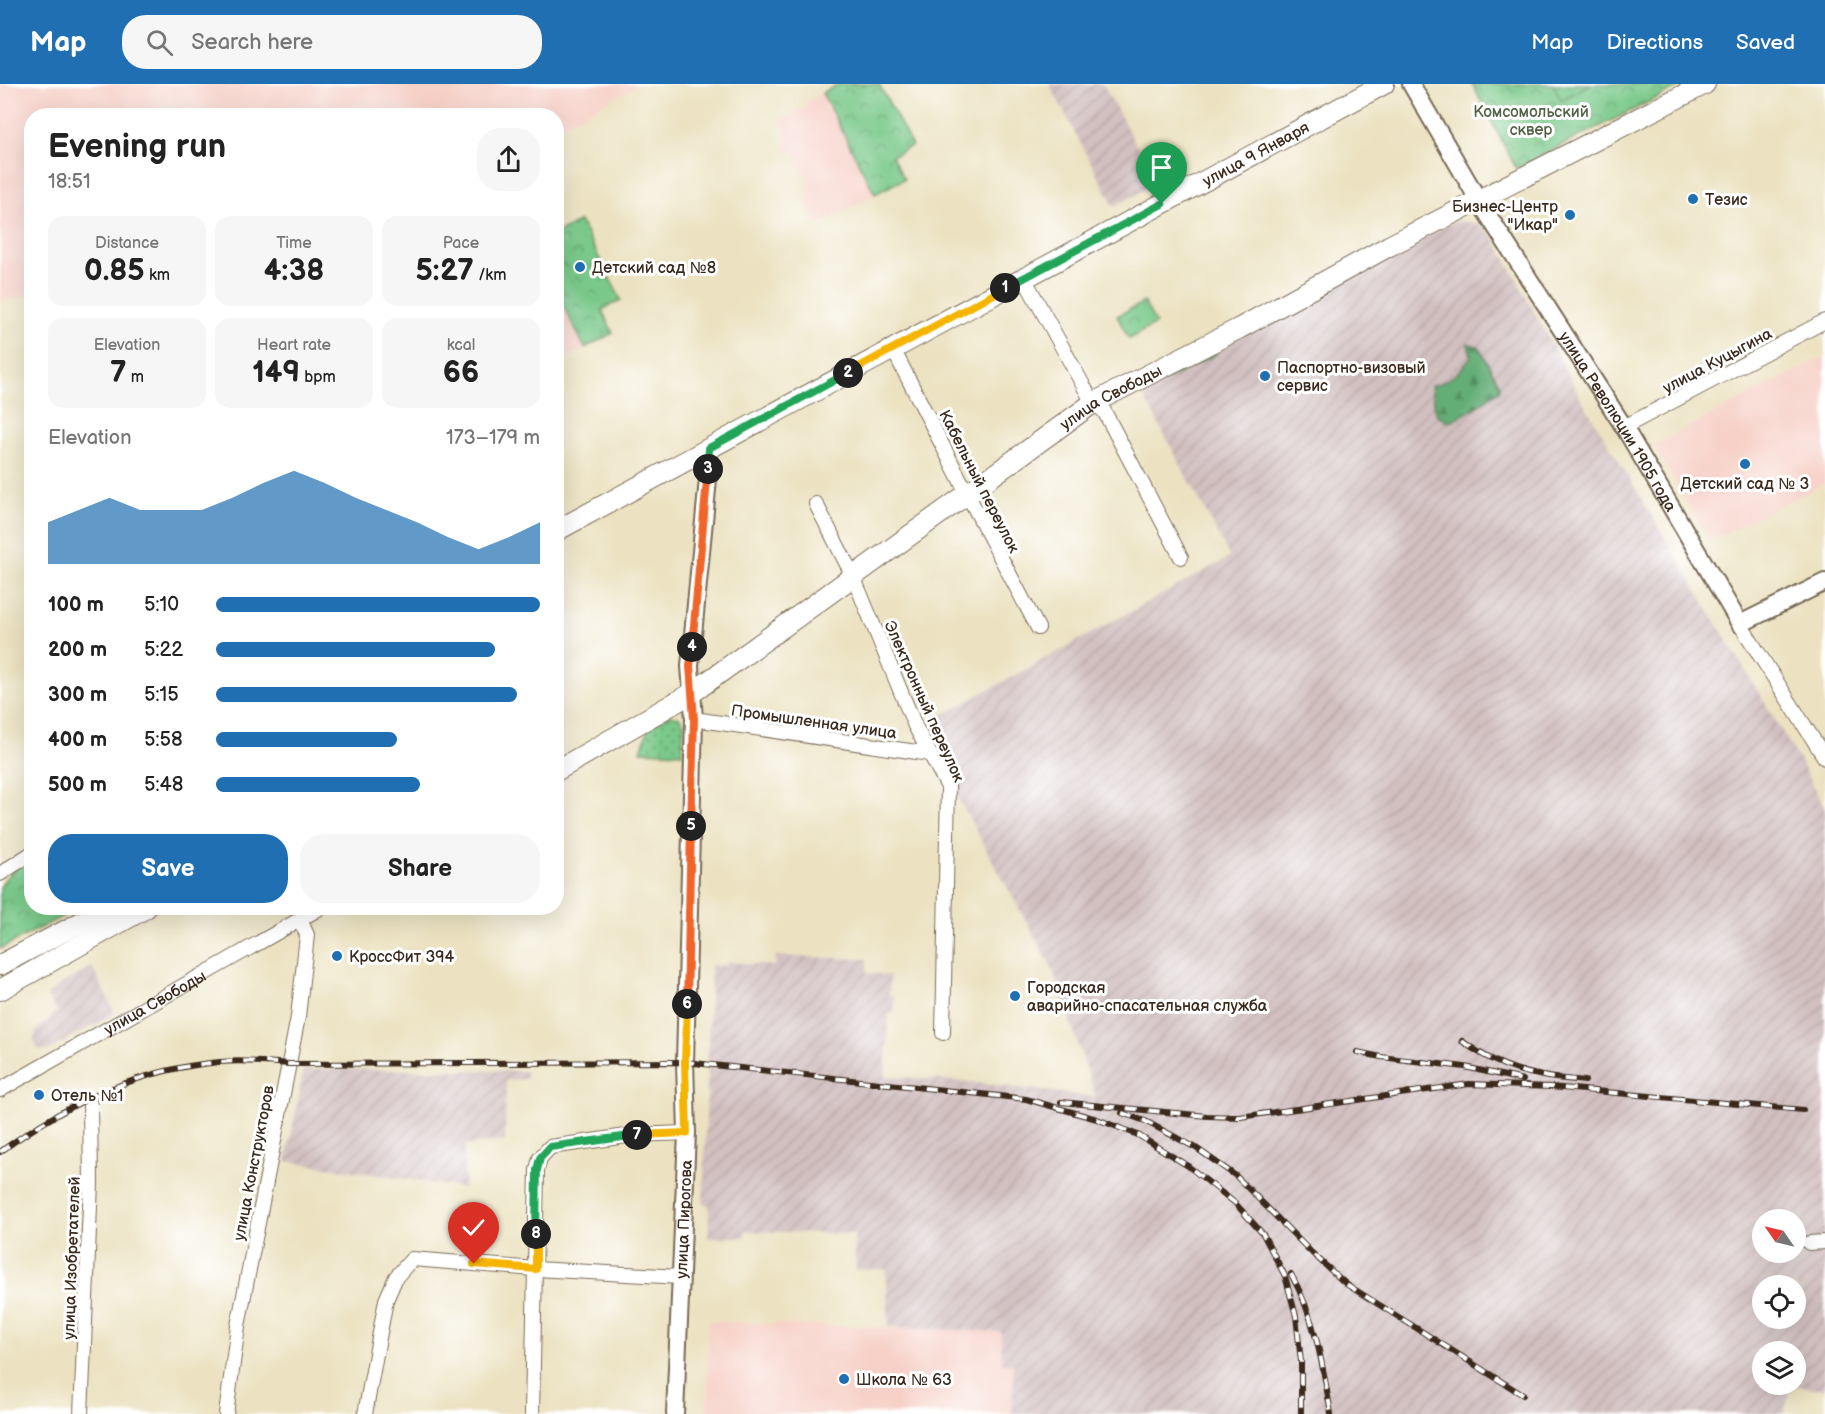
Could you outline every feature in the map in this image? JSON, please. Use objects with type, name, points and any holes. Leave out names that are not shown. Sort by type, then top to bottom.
[{"type":"main road","name":"улица 9 Января","points":[[564,527],[1384,84]]},
{"type":"main road","name":"улица Свободы","points":[[564,765],[692,693],[1093,403],[1240,328],[1389,246],[1705,84]]},
{"type":"main road","points":[[0,965],[95,915]]},
{"type":"main road","points":[[0,990],[134,915]]},
{"type":"street","name":"улица Революции 1905 года","points":[[1411,84],[1479,201],[1624,427],[1740,624],[1825,758]]},
{"type":"street","points":[[1024,278],[1093,403],[1104,411],[1181,557]]},
{"type":"street","name":"улица Куцыгина","points":[[1624,427],[1825,321]]},
{"type":"street","name":"Кабельный переулок","points":[[893,349],[1038,628]]},
{"type":"street","name":"улица Пирогова","points":[[675,1414],[687,1133],[685,1062],[694,719],[690,666],[709,448]]},
{"type":"street","name":"Электронный переулок","points":[[816,504],[853,576],[915,726],[948,787],[944,1033]]},
{"type":"street","points":[[1740,624],[1825,582]]},
{"type":"street","name":"Промышленная улица","points":[[694,719],[930,754]]},
{"type":"street","points":[[0,874],[24,858]]},
{"type":"street","name":"улица Свободы","points":[[0,1090],[305,915]]},
{"type":"street","name":"улица Конструкторов","points":[[226,1414],[238,1326],[298,1017],[310,915]]},
{"type":"street","name":"улица Изобретателей","points":[[81,1414],[91,1183],[90,1104]]},
{"type":"street","points":[[532,1414],[537,1170],[540,1158],[550,1147],[633,1135],[687,1133]]},
{"type":"street","points":[[1809,1243],[1825,1242]]},
{"type":"street","points":[[365,1414],[386,1300],[396,1276],[412,1259],[681,1277]]},
{"type":"shaded area","points":[[0,84],[640,84],[564,124],[564,108],[24,108],[24,296],[0,301]]},
{"type":"shaded area","points":[[839,84],[879,84],[912,146],[892,156],[904,179],[818,225],[805,200],[810,197],[806,191],[810,188],[808,184],[811,182],[806,172],[803,173],[794,151],[787,154],[784,147],[788,139],[780,120],[808,106],[806,102]]},
{"type":"shaded area","points":[[1049,84],[1103,84],[1157,183],[1114,206]]},
{"type":"shaded area","name":"Детский сад №8","points":[[580,221],[621,300],[602,310],[613,333],[564,359],[564,229]]},
{"type":"shaded area","points":[[1456,221],[1477,223],[1492,234],[1582,400],[1800,761],[1825,809],[1825,1389],[1806,1387],[1806,1341],[1752,1341],[1752,1395],[1788,1395],[1784,1414],[1012,1414],[1014,1365],[1002,1362],[1001,1332],[889,1327],[886,1269],[856,1270],[854,1234],[745,1231],[745,1237],[708,1238],[709,1205],[703,1204],[711,965],[727,966],[727,962],[775,966],[776,956],[867,959],[867,973],[890,975],[889,996],[894,996],[894,1013],[889,1013],[885,1076],[970,1082],[1096,1097],[1052,968],[919,728],[1230,557],[1136,382]]},
{"type":"shaded area","name":"Детский сад № 3","points":[[1825,356],[1825,483],[1710,541],[1654,445]]},
{"type":"shaded area","points":[[92,967],[115,1013],[47,1051],[37,1049],[34,1039],[36,1031],[57,1011],[47,996],[61,984]]},
{"type":"shaded area","points":[[304,1069],[526,1071],[526,1079],[506,1080],[505,1141],[465,1145],[464,1188],[286,1161]]},
{"type":"shaded area","name":"Школа № 63","points":[[708,1321],[1002,1332],[1014,1365],[1012,1414],[707,1414]]},
{"type":"green space","points":[[839,84],[879,84],[912,146],[892,156],[904,179],[875,194],[822,93]]},
{"type":"green space","name":"Комсомольский сквер","points":[[1472,84],[1685,84],[1516,168]]},
{"type":"green space","points":[[1553,84],[1591,84],[1561,100]]},
{"type":"green space","name":"Детский сад №8","points":[[580,221],[621,300],[602,310],[613,333],[585,348],[564,308],[564,229]]},
{"type":"green space","points":[[1144,302],[1156,324],[1129,339],[1117,316]]},
{"type":"green space","points":[[1468,344],[1478,346],[1500,385],[1499,391],[1448,422],[1436,414],[1431,386],[1454,376],[1462,367],[1471,356]]},
{"type":"green space","points":[[1212,346],[1216,354],[1149,389],[1142,382]]},
{"type":"green space","points":[[670,715],[679,717],[684,724],[682,753],[641,751],[649,727]]},
{"type":"green space","points":[[24,862],[24,915],[65,915],[0,949],[0,887],[8,875]]},
{"type":"railway","points":[[1462,1041],[1490,1059],[1521,1071],[1585,1081]]},
{"type":"railway","points":[[1357,1052],[1465,1067],[1523,1080]]},
{"type":"railway","points":[[0,1152],[50,1119],[104,1092],[161,1072],[229,1061],[289,1064],[685,1062],[1026,1099],[1097,1119],[1138,1135],[1188,1166],[1235,1203],[1263,1234],[1285,1276],[1296,1316],[1301,1362],[1301,1414]]},
{"type":"railway","points":[[1061,1102],[1240,1117],[1469,1084],[1551,1087],[1803,1110]]},
{"type":"railway","points":[[1122,1113],[1145,1121],[1196,1148],[1236,1176],[1346,1284],[1523,1395]]},
{"type":"railway","points":[[1291,1274],[1312,1325],[1331,1414]]},
{"type":"place","name":"Тезис","points":[[1693,199]]},
{"type":"place","name":"Бизнес-Центр \"Икар\"","points":[[1570,215]]},
{"type":"place","name":"Детский сад №8","points":[[580,267]]},
{"type":"place","name":"Паспортно-визовый сервис","points":[[1265,376]]},
{"type":"place","name":"Детский сад № 3","points":[[1745,464]]},
{"type":"place","name":"КроссФит 394","points":[[337,956]]},
{"type":"place","name":"Городская аварийно-спасательная служба","points":[[1015,996]]},
{"type":"place","name":"Отель №1","points":[[39,1095]]},
{"type":"place","name":"Школа № 63","points":[[844,1379]]},
{"type":"route","points":[[474,1264],[536,1269],[537,1170],[540,1158],[550,1147],[633,1135],[687,1133],[685,1062],[694,719],[690,666],[709,448],[1162,204]]}]
